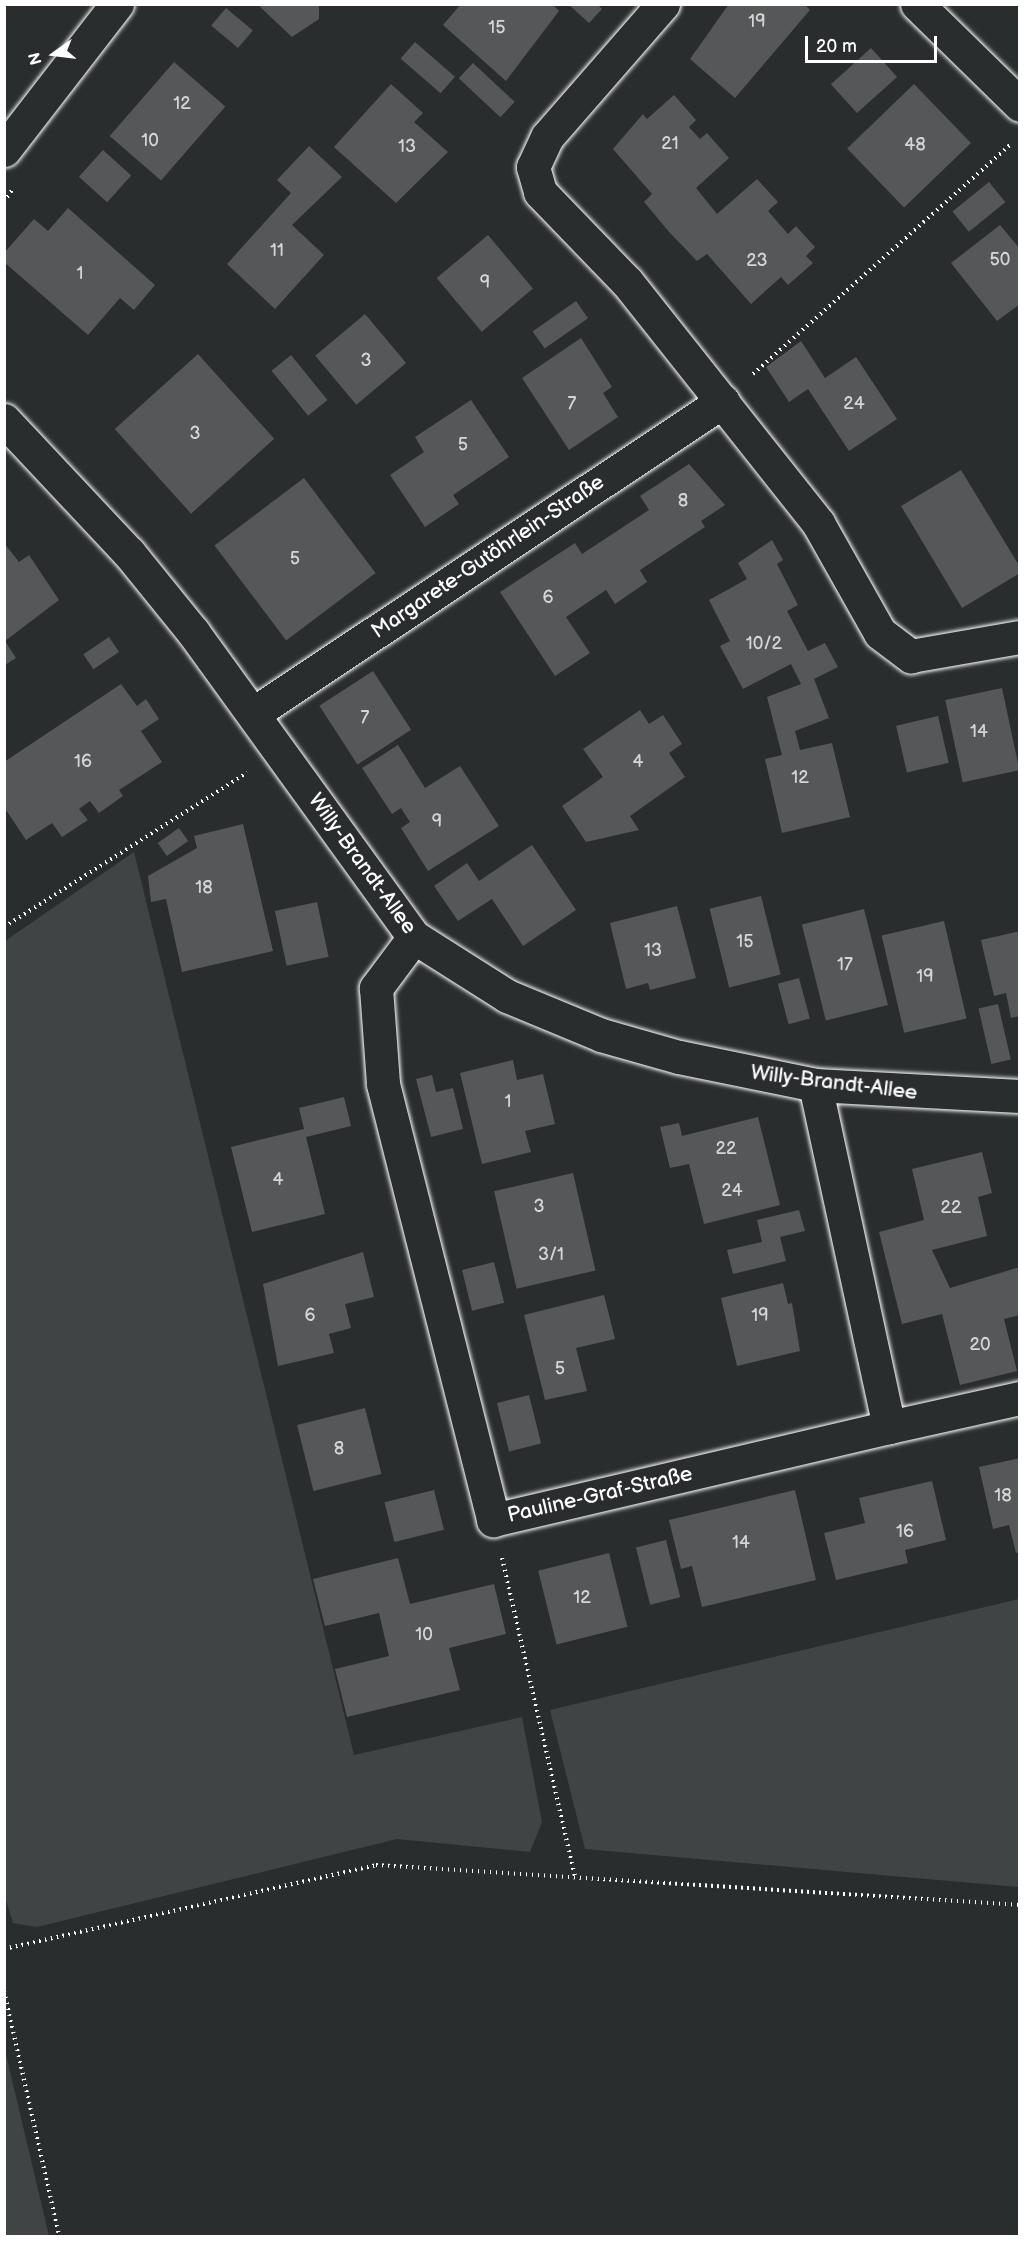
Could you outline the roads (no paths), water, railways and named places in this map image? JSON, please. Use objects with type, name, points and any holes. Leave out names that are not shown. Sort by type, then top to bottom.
[{"type":"street","points":[[4,150],[117,4]]},
{"type":"street","points":[[663,4],[547,136],[532,167],[540,192],[627,282],[818,523],[880,633],[911,656],[1020,636]]},
{"type":"street","points":[[917,4],[1020,105]]},
{"type":"street","name":"Margarete-Gutöhrlein-Straße","points":[[254,713],[723,401]]},
{"type":"street","name":"Willy-Brandt-Allee","points":[[10,439],[129,553],[254,713],[414,937],[507,996],[601,1035],[815,1085],[1020,1096]]},
{"type":"street","name":"Pauline-Graf-Straße","points":[[414,937],[376,988],[384,1084],[493,1520],[1020,1398]]},
{"type":"street","points":[[815,1085],[889,1427]]}]
